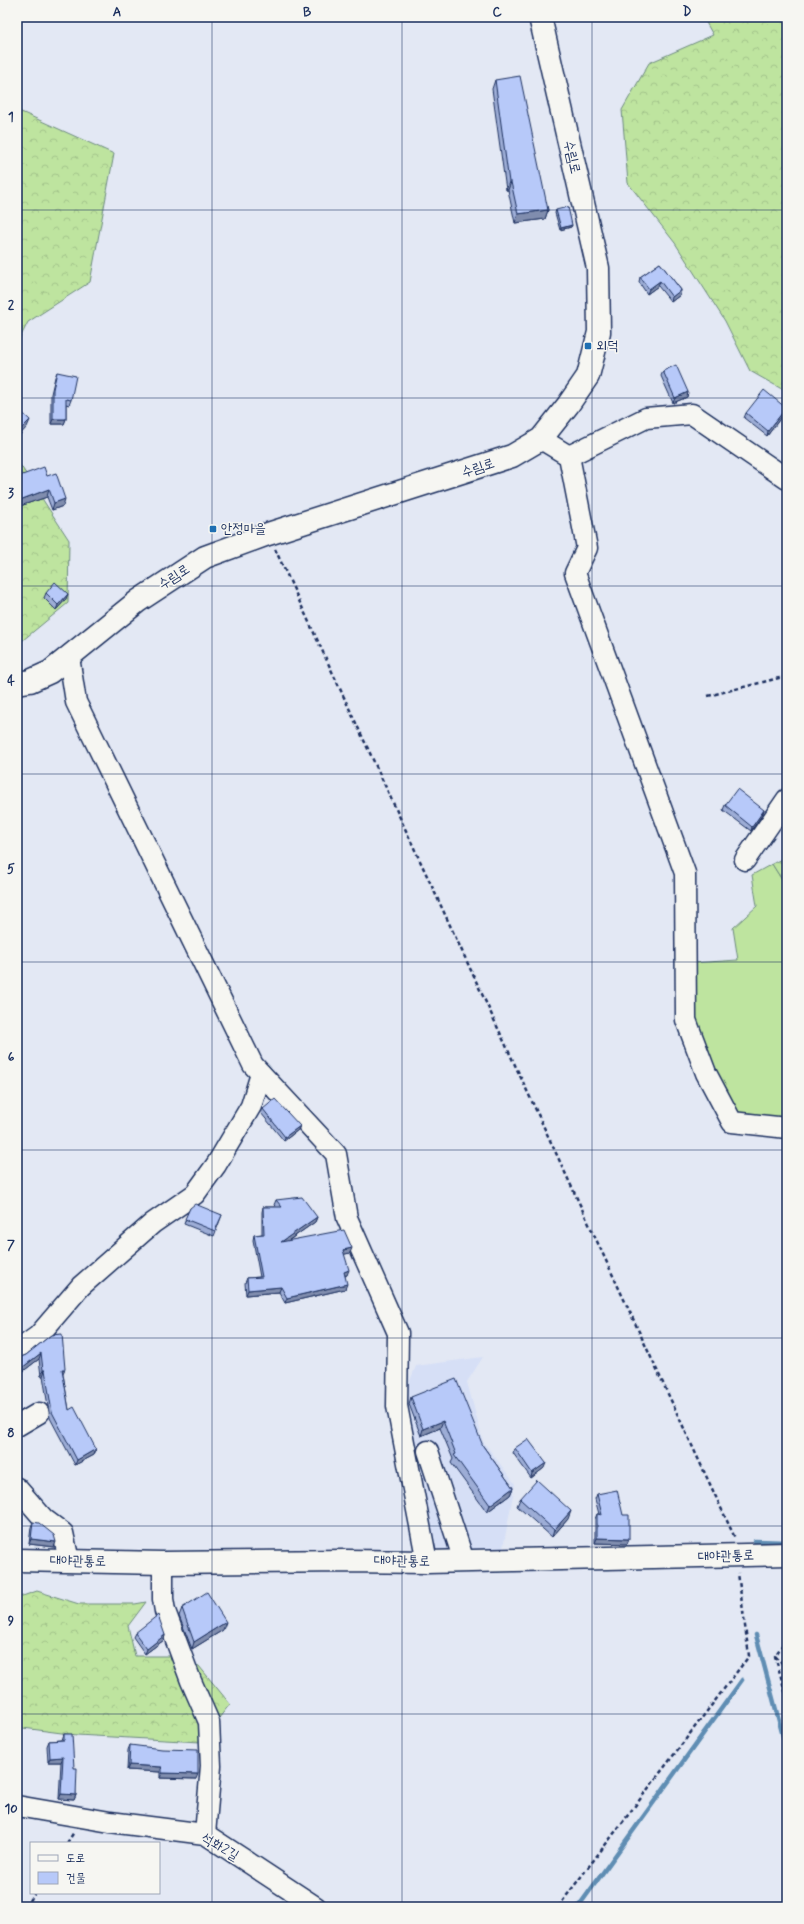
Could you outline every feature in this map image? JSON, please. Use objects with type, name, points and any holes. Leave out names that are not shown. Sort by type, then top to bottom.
[{"type":"main road","name":"수림로","points":[[17,683],[30,681],[50,672],[138,601],[205,557],[268,534],[512,456],[541,439],[568,405],[588,376],[600,332],[598,268],[540,17]]},
{"type":"main road","name":"대야관통로","points":[[17,1560],[163,1563],[346,1560],[427,1562],[787,1554]]},
{"type":"street","points":[[569,456],[646,418],[692,414],[787,479]]},
{"type":"street","points":[[541,439],[569,456],[587,548],[575,573],[685,873],[686,1020],[706,1073],[732,1122],[787,1128]]},
{"type":"street","points":[[69,657],[76,702],[253,1065],[336,1154],[347,1218],[398,1333],[397,1406],[427,1562]]},
{"type":"street","points":[[745,860],[787,799]]},
{"type":"street","points":[[17,1350],[38,1336],[80,1286],[153,1223],[195,1194],[216,1165],[251,1106],[261,1074]]},
{"type":"street","points":[[17,1426],[40,1412]]},
{"type":"street","points":[[428,1451],[464,1561]]},
{"type":"street","points":[[17,1488],[44,1519],[63,1533],[69,1561]]},
{"type":"street","points":[[163,1563],[163,1599],[165,1611],[191,1681],[209,1722],[211,1766],[205,1834]]},
{"type":"street","name":"석화2길","points":[[17,1806],[110,1822],[205,1834],[316,1907]]},
{"type":"path","points":[[268,534],[739,1556],[748,1656],[558,1907]]},
{"type":"path","points":[[708,696],[787,676]]},
{"type":"path","points":[[774,1656],[787,1638]]},
{"type":"path","points":[[774,1656],[787,1668]]},
{"type":"path","points":[[774,1656],[787,1698]]},
{"type":"path","points":[[26,1907],[34,1894]]},
{"type":"shaded area","points":[[483,1357],[467,1382],[483,1441],[515,1484],[503,1548],[435,1552],[405,1393],[416,1366]]},
{"type":"green space","points":[[703,17],[787,17],[787,392],[750,371],[725,321],[675,243],[628,183],[622,110],[649,63],[713,35]]},
{"type":"green space","points":[[17,110],[114,154],[90,282],[28,322],[17,344]]},
{"type":"green space","points":[[17,460],[69,540],[68,603],[17,645]]},
{"type":"green space","points":[[787,856],[787,888],[772,864]]},
{"type":"green space","points":[[772,864],[787,888],[787,1096],[780,1121],[744,1116],[731,1110],[694,1024],[693,963],[738,960],[733,928],[757,906],[752,875]]},
{"type":"green space","points":[[37,1591],[79,1604],[135,1604],[146,1602],[128,1626],[135,1656],[169,1656],[199,1666],[230,1704],[200,1742],[77,1735],[23,1728],[17,1725],[17,1598]]},
{"type":"building","points":[[520,76],[548,210],[518,214],[511,182],[509,182],[495,80]]},
{"type":"building","points":[[568,207],[572,225],[561,228],[556,210]]},
{"type":"building","points":[[660,263],[681,290],[672,297],[660,281],[649,289],[640,277]]},
{"type":"building","points":[[676,365],[688,392],[675,398],[663,371]]},
{"type":"building","points":[[57,372],[76,376],[71,400],[66,399],[66,419],[53,419],[53,389]]},
{"type":"building","points":[[764,390],[786,408],[768,431],[746,413]]},
{"type":"building","points":[[17,408],[30,420],[17,433]]},
{"type":"building","points":[[44,467],[47,476],[56,473],[65,499],[54,503],[49,489],[17,501],[17,477]]},
{"type":"building","points":[[55,582],[68,594],[58,605],[46,593]]},
{"type":"building","points":[[737,789],[764,810],[752,827],[725,805]]},
{"type":"building","points":[[275,1099],[300,1126],[285,1137],[263,1109]]},
{"type":"building","points":[[302,1197],[317,1217],[281,1242],[344,1230],[352,1248],[343,1250],[349,1270],[344,1272],[347,1284],[287,1298],[281,1287],[248,1290],[247,1278],[262,1277],[254,1235],[264,1234],[263,1207],[282,1207],[276,1200]]},
{"type":"building","points":[[195,1204],[222,1215],[215,1231],[185,1219],[190,1208]]},
{"type":"building","points":[[62,1334],[65,1369],[62,1369],[69,1410],[74,1407],[96,1449],[77,1460],[52,1412],[41,1353],[18,1371],[17,1397],[17,1356],[21,1357],[26,1355],[51,1335]]},
{"type":"building","points":[[456,1379],[483,1446],[513,1488],[490,1505],[454,1455],[456,1454],[443,1421],[423,1429],[411,1397]]},
{"type":"building","points":[[528,1439],[546,1463],[532,1473],[515,1448]]},
{"type":"building","points":[[537,1480],[571,1511],[554,1530],[520,1499]]},
{"type":"building","points":[[617,1490],[623,1515],[629,1515],[629,1539],[597,1538],[597,1514],[602,1515],[597,1494]]},
{"type":"building","points":[[33,1522],[39,1523],[54,1535],[56,1542],[31,1539]]},
{"type":"building","points":[[207,1592],[226,1622],[194,1642],[182,1608]]},
{"type":"building","points":[[158,1615],[165,1635],[147,1649],[135,1633]]},
{"type":"building","points":[[64,1734],[72,1734],[74,1768],[77,1768],[76,1795],[61,1794],[63,1757],[50,1758],[49,1741],[64,1740]]},
{"type":"building","points":[[130,1745],[162,1749],[198,1750],[198,1774],[162,1773],[162,1767],[129,1765]]},
{"type":"waterway","points":[[755,1541],[787,1542]]},
{"type":"waterway","points":[[756,1635],[787,1751]]},
{"type":"waterway","points":[[578,1907],[742,1680]]},
{"type":"place","name":"외덕","points":[[588,346]]},
{"type":"place","name":"안정마을","points":[[213,529]]}]
